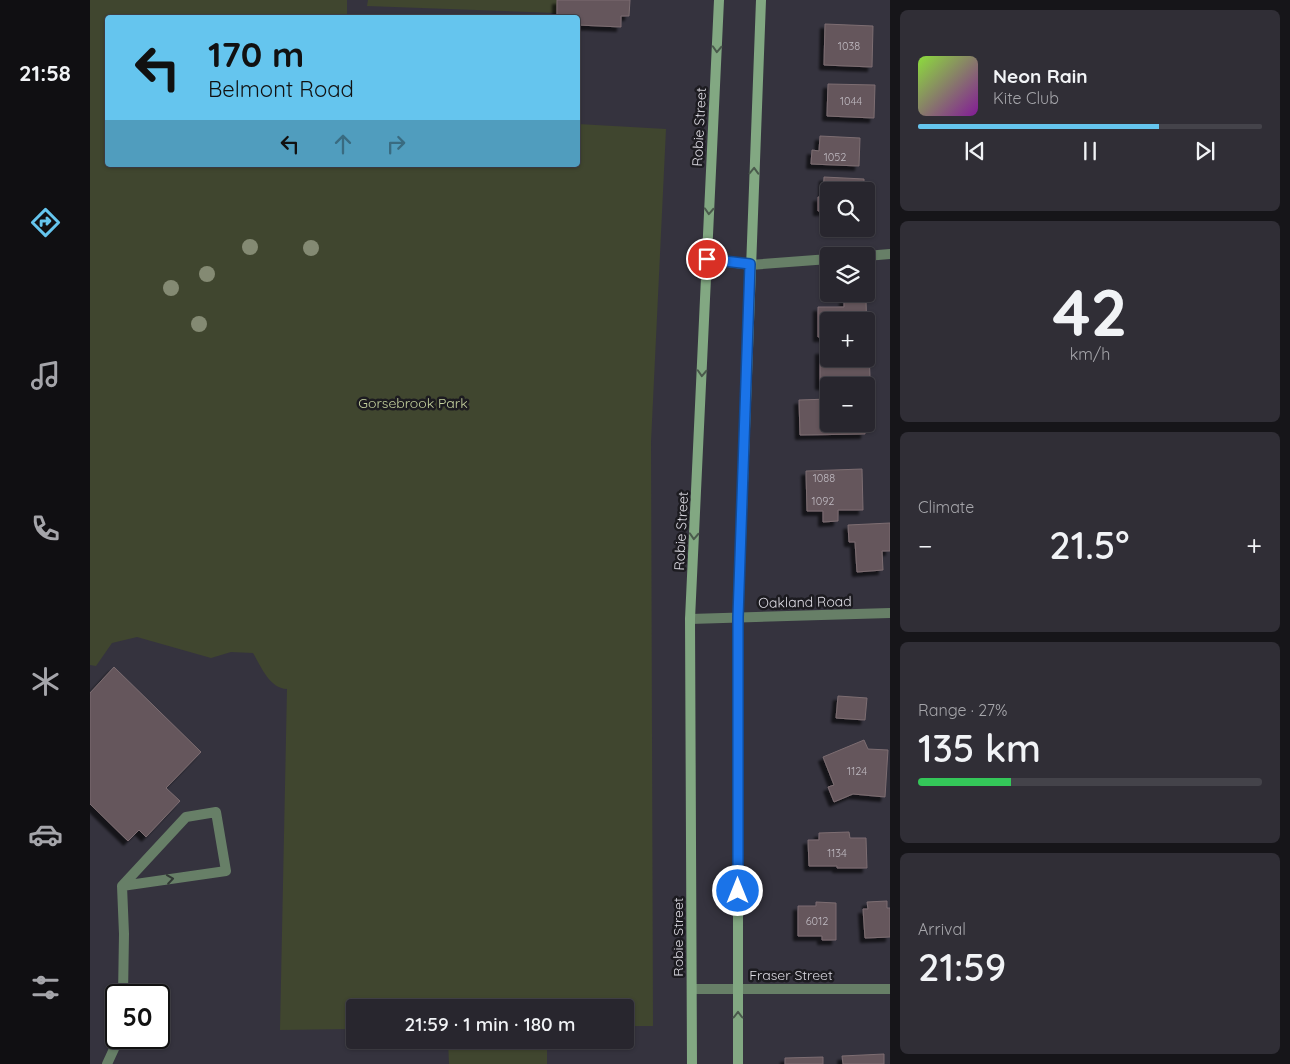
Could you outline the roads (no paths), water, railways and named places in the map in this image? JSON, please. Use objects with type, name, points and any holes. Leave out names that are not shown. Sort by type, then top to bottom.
[{"type":"main road","name":"Robie Street","points":[[692,1064],[690,619],[719,0]]},
{"type":"main road","points":[[738,1064],[738,617],[750,264],[762,0]]},
{"type":"street","points":[[875,255],[890,254]]},
{"type":"street","points":[[707,259],[750,264],[820,260]]},
{"type":"street","name":"Oakland Road","points":[[690,619],[890,613]]},
{"type":"street","points":[[122,886],[226,871],[216,812],[186,817],[122,886],[123,984]]},
{"type":"street","name":"Fraser Street","points":[[692,989],[890,989]]},
{"type":"street","points":[[108,1064],[114,1049]]},
{"type":"park label","name":"Gorsebrook Park","points":[[413,403]]}]
